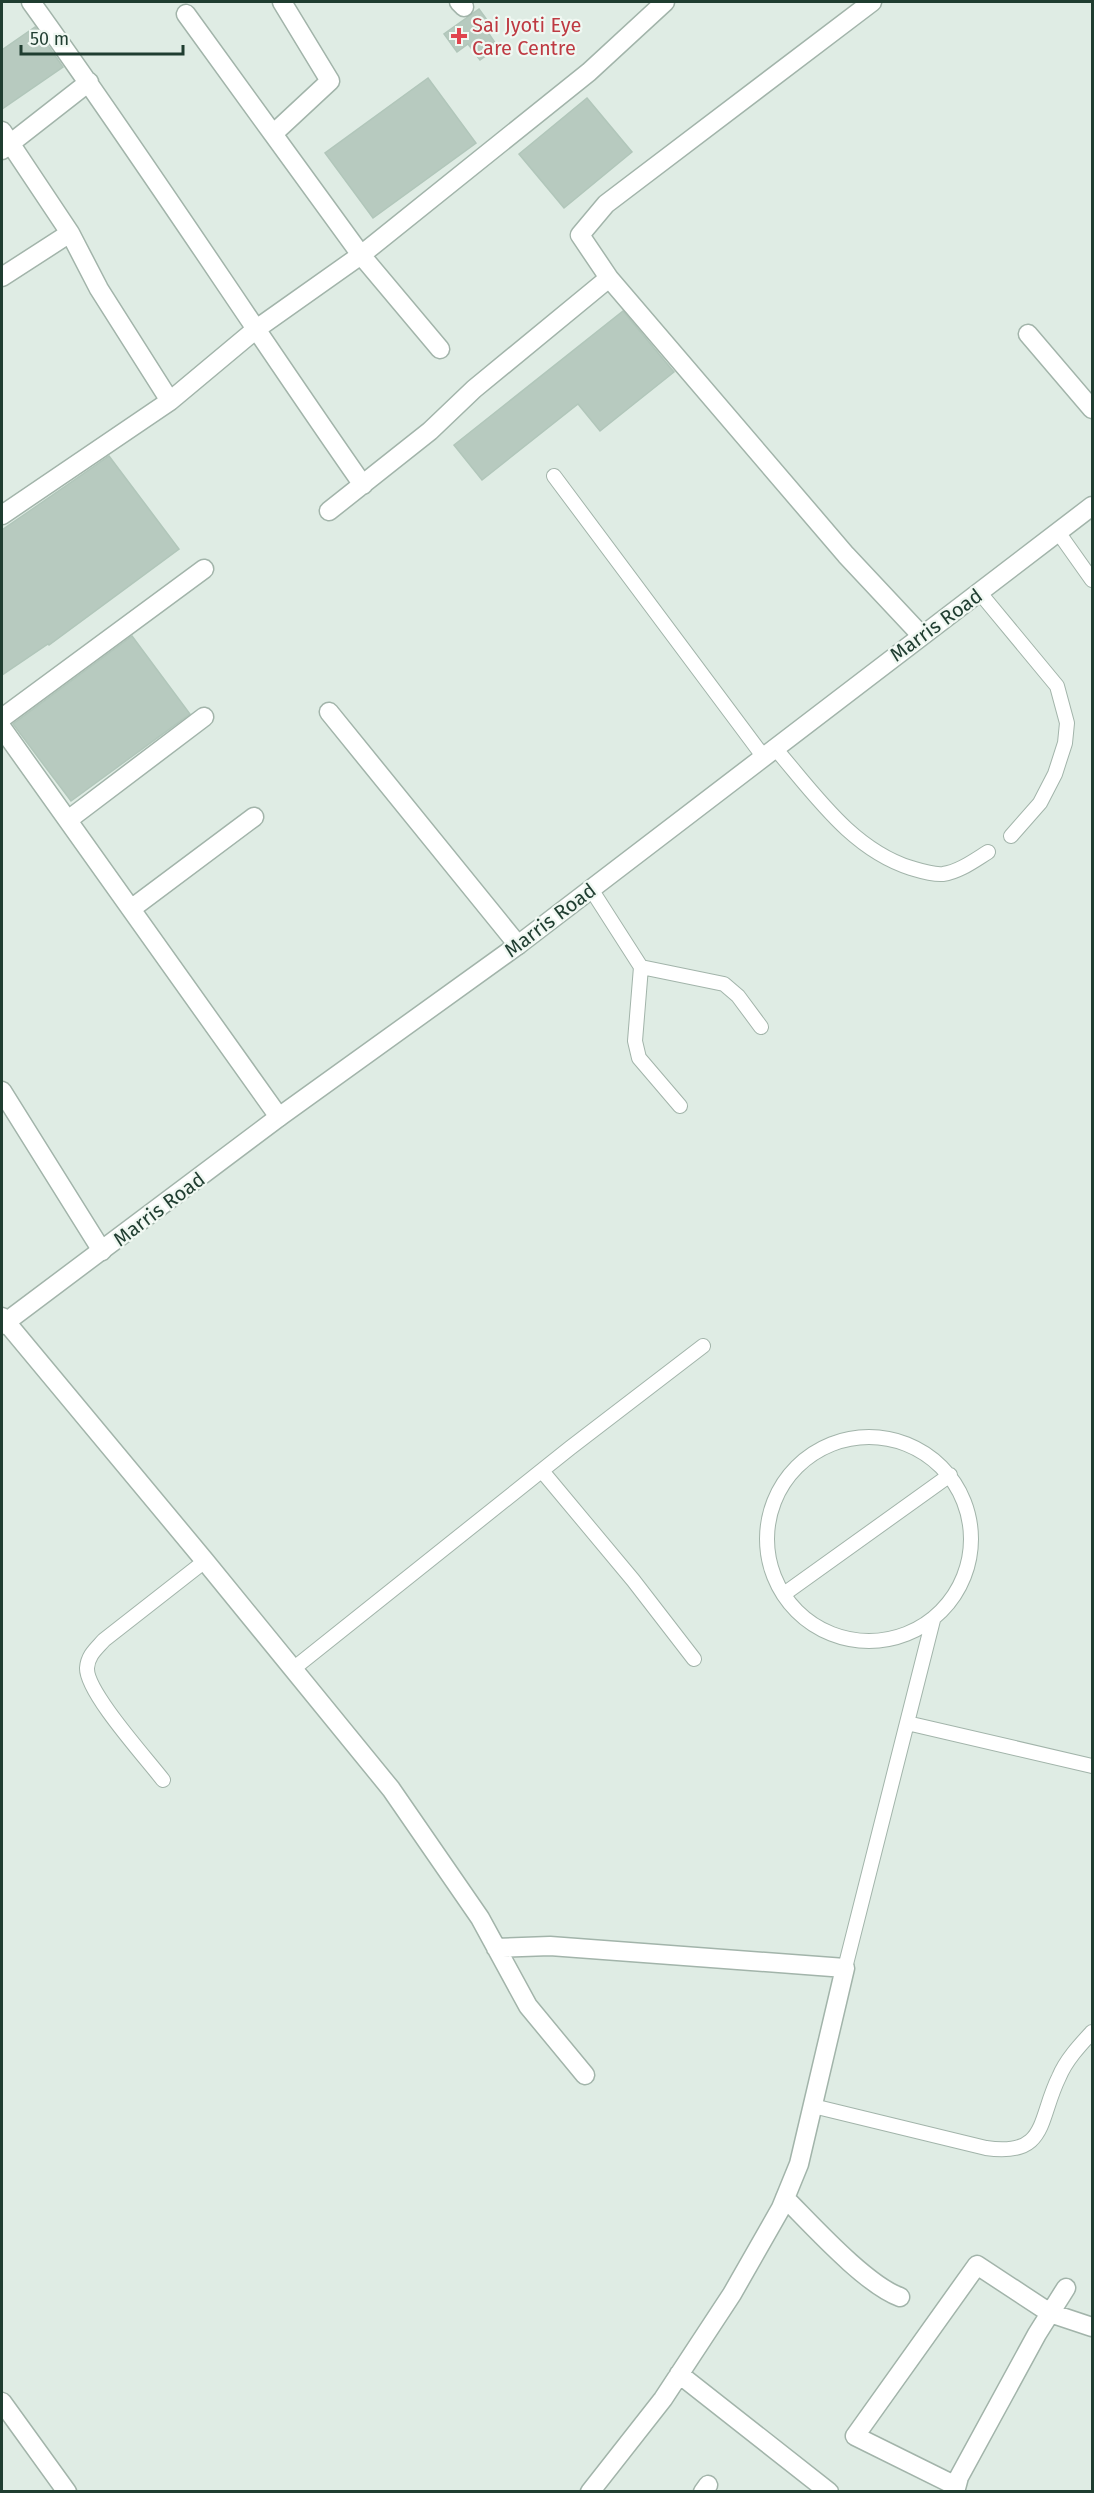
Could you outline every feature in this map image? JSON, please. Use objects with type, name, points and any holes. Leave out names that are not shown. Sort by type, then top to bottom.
[{"type":"street","points":[[31,2],[89,82],[255,330],[363,485]]},
{"type":"street","points":[[273,134],[330,81],[282,2]]},
{"type":"street","points":[[2,516],[170,401],[255,330],[361,255],[589,72],[666,2]]},
{"type":"street","points":[[872,2],[606,204],[580,235],[609,278],[846,555],[921,635]]},
{"type":"street","points":[[186,14],[361,255],[440,349]]},
{"type":"street","points":[[89,82],[4,142],[69,232],[99,289],[170,401]]},
{"type":"street","points":[[2,277],[69,232]]},
{"type":"street","points":[[329,512],[430,432],[474,389],[609,278]]},
{"type":"street","points":[[1028,334],[1092,409]]},
{"type":"street","name":"Marris Road","points":[[3,1322],[102,1251],[279,1117],[518,945],[921,635],[980,594],[1092,506]]},
{"type":"street","points":[[2,718],[204,569]]},
{"type":"street","points":[[329,712],[518,945]]},
{"type":"street","points":[[68,820],[204,717]]},
{"type":"street","points":[[2,728],[279,1117]]},
{"type":"street","points":[[131,909],[254,818]]},
{"type":"street","points":[[2,1091],[102,1251]]},
{"type":"street","points":[[3,1322],[206,1561],[391,1790],[480,1918],[528,2006],[585,2075]]},
{"type":"street","points":[[496,1948],[550,1946],[845,1968],[799,2164],[785,2198],[732,2294],[663,2399],[590,2492]]},
{"type":"street","points":[[785,2198],[852,2263],[888,2293],[900,2297]]},
{"type":"street","points":[[1066,2288],[1050,2313],[959,2477],[955,2489],[855,2436],[977,2265],[1050,2313],[1092,2327]]},
{"type":"street","points":[[679,2374],[829,2492]]},
{"type":"street","points":[[4,2409],[67,2492]]},
{"type":"lane","points":[[554,476],[768,752],[871,850],[905,866],[941,874],[956,870],[988,852]]},
{"type":"lane","points":[[1058,532],[1092,580]]},
{"type":"lane","points":[[980,594],[1057,686],[1067,723],[1065,742],[1055,774],[1040,803],[1011,836]]},
{"type":"lane","points":[[591,889],[641,967],[635,1041],[639,1058],[680,1106]]},
{"type":"lane","points":[[641,967],[724,984],[738,996],[761,1027]]},
{"type":"lane","points":[[293,1669],[542,1470],[703,1346]]},
{"type":"lane","points":[[881,1437],[919,1449],[950,1475],[968,1511],[971,1551],[959,1589],[933,1620],[897,1638],[857,1641],[819,1629],[797,1614],[784,1594],[770,1567],[767,1527],[779,1489],[805,1458],[841,1440],[881,1437]]},
{"type":"lane","points":[[542,1470],[633,1580],[694,1659]]},
{"type":"lane","points":[[784,1594],[950,1475]]},
{"type":"lane","points":[[163,1780],[103,1703],[90,1681],[87,1668],[91,1654],[104,1640],[206,1561]]},
{"type":"lane","points":[[845,1968],[933,1620]]},
{"type":"lane","points":[[907,1724],[1092,1766]]},
{"type":"lane","points":[[813,2106],[986,2148],[1005,2151],[1024,2146],[1034,2139],[1038,2131],[1059,2076],[1092,2032]]},
{"type":"building","points":[[479,9],[490,24],[485,28],[498,47],[480,60],[468,44],[457,52],[444,34]]},
{"type":"building","points":[[35,27],[63,67],[2,109],[2,50]]},
{"type":"building","points":[[428,78],[476,143],[373,218],[325,153]]},
{"type":"building","points":[[587,98],[632,152],[564,208],[519,154]]},
{"type":"building","points":[[623,311],[674,372],[600,431],[578,404],[482,480],[454,445]]},
{"type":"building","points":[[109,456],[179,549],[49,645],[2,675],[2,530]]},
{"type":"building","points":[[132,636],[190,714],[71,801],[13,724]]},
{"type":"place","name":"Sai Jyoti Eye Care Centre","points":[[459,36]]}]
